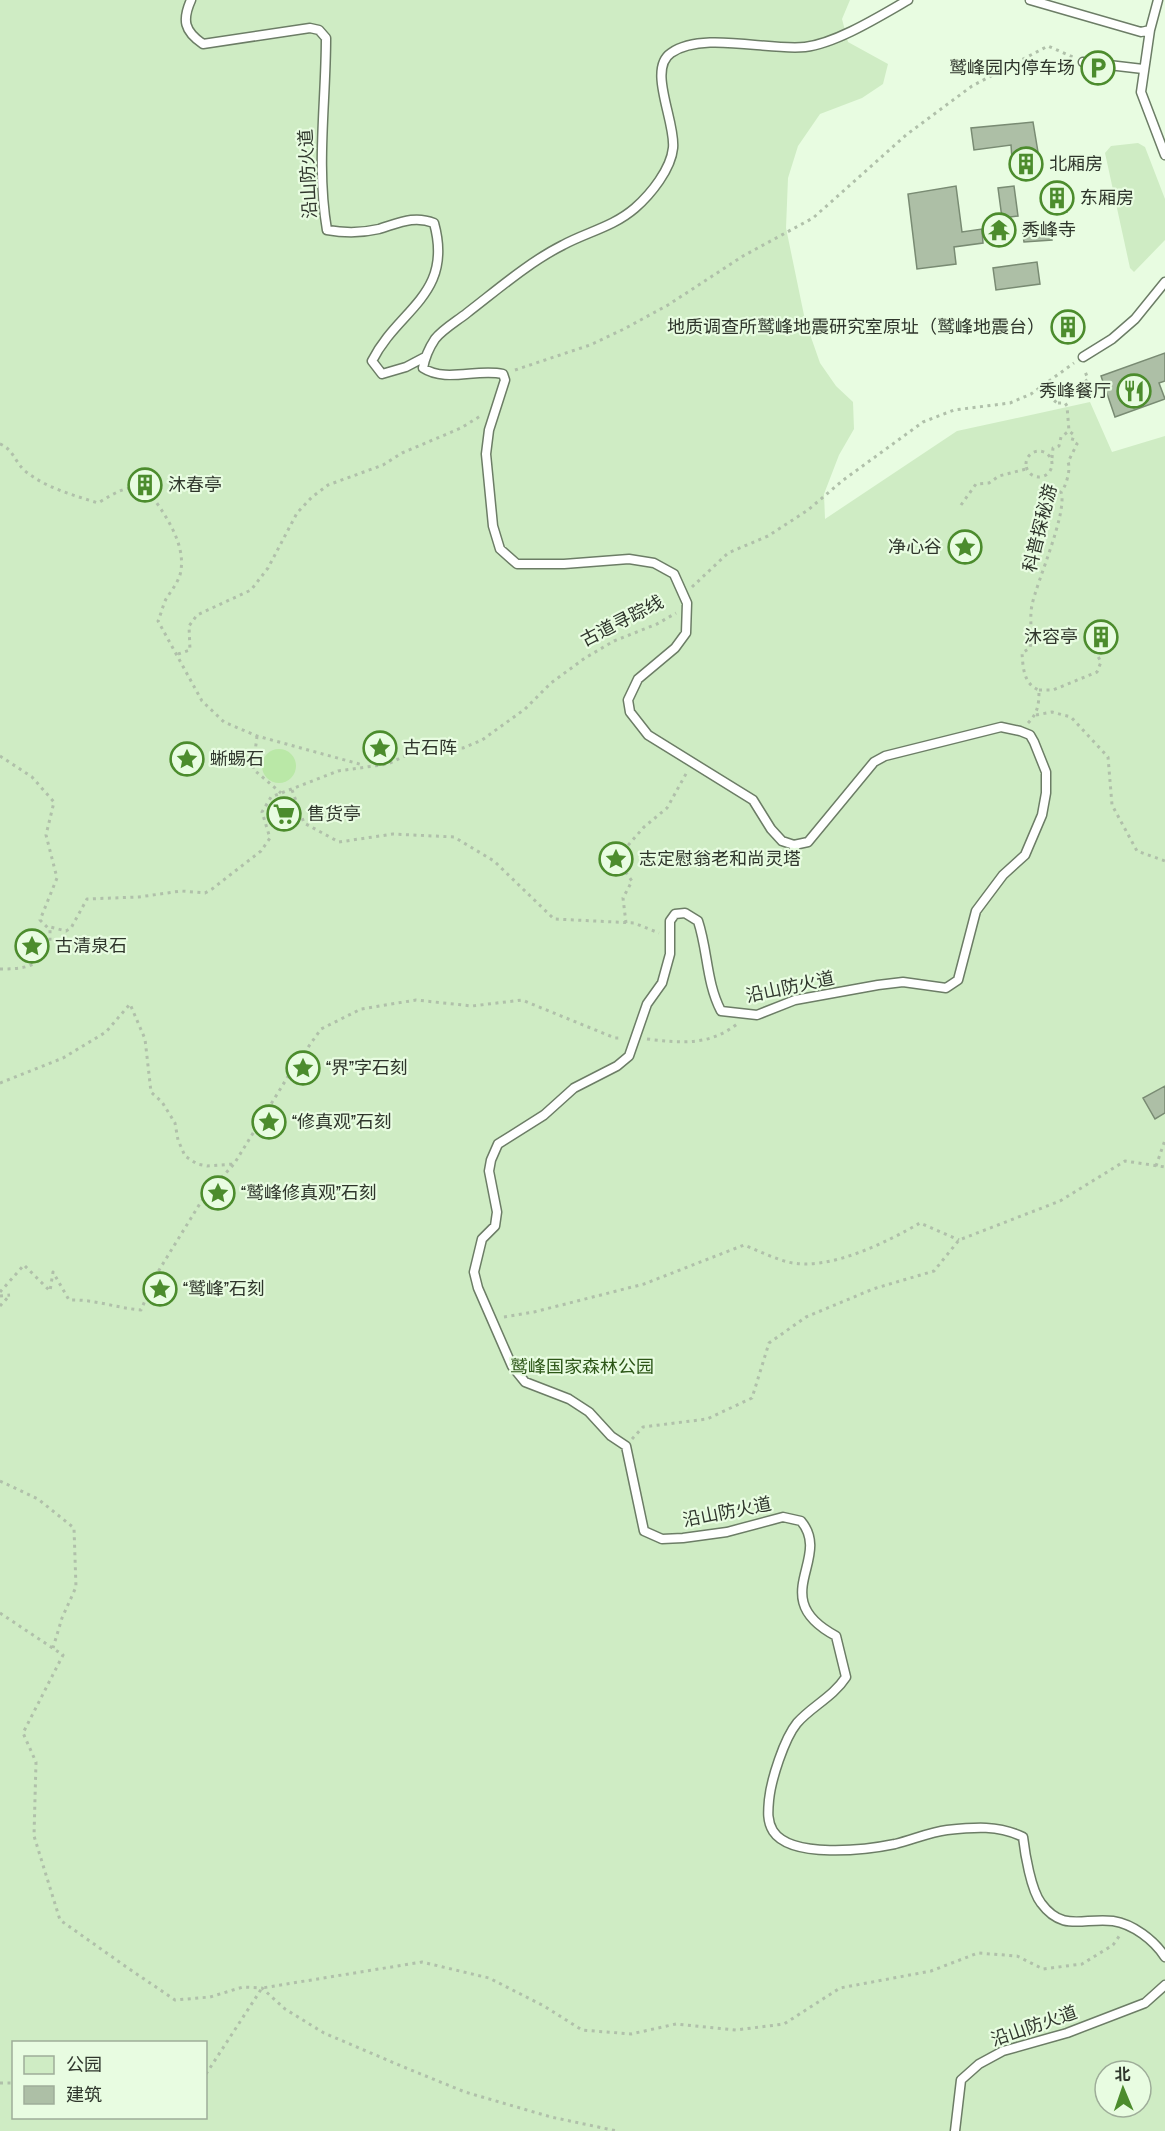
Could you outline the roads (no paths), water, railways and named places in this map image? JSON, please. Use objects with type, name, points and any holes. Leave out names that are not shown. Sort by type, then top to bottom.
[{"type":"lane","name":"沿山防火道","points":[[190,0],[184,15],[186,27],[191,36],[202,44],[310,28],[320,30],[326,38],[321,131],[323,208],[327,230],[343,233],[377,229],[410,219],[434,223],[438,238],[436,268],[427,293],[380,345],[372,360],[382,374],[406,367],[425,357]]},
{"type":"lane","points":[[425,357],[436,337],[520,272],[562,245],[617,222],[646,196],[668,165],[673,148],[670,114],[661,84],[662,65],[669,54],[685,45],[806,47],[833,39],[908,0]]},
{"type":"lane","points":[[1030,0],[1136,32],[1150,30]]},
{"type":"lane","points":[[1044,4],[1054,0]]},
{"type":"lane","points":[[1158,0],[1143,69],[1142,99],[1165,155]]},
{"type":"lane","points":[[1083,62],[1143,69]]},
{"type":"lane","points":[[1083,357],[1112,339],[1135,319],[1165,282]]},
{"type":"lane","name":"沿山防火道","points":[[425,357],[423,368],[431,373],[493,371],[503,374],[505,380],[489,430],[486,477],[493,526],[501,549],[517,564],[564,564],[629,559],[654,563],[674,574],[686,596],[686,633],[675,648],[638,679],[628,700],[630,712],[648,735],[753,800],[782,841],[794,845],[808,842],[874,762],[885,756],[1001,727],[1020,730],[1030,735],[1034,742],[1046,772],[1042,815],[1025,855],[1002,875],[976,911],[958,980],[946,987],[903,982],[795,1000],[757,1015],[721,1011],[714,998],[704,938],[698,921],[686,914],[675,914],[670,921],[669,954],[662,983],[647,1004],[630,1056],[574,1088],[544,1115],[498,1144],[490,1160],[489,1171],[497,1212],[495,1226],[483,1239],[474,1272],[512,1366],[525,1382],[569,1399],[589,1412],[611,1436],[626,1446],[644,1531],[662,1539],[727,1532],[783,1517],[801,1521],[808,1529],[809,1556],[801,1593],[804,1608],[816,1626],[836,1636],[846,1677],[837,1691],[797,1724],[789,1739],[770,1792],[768,1817],[773,1831],[787,1843],[829,1850],[892,1845],[945,1830],[992,1827],[1010,1831],[1023,1837],[1027,1867],[1039,1902],[1054,1917],[1067,1923],[1113,1921],[1138,1931],[1165,1957]]},
{"type":"lane","name":"沿山防火道","points":[[955,2131],[961,2080],[979,2064],[1003,2051],[1067,2033],[1145,2003],[1165,1985]]},
{"type":"place","name":"鹫峰园内停车场","points":[[1098,68]]},
{"type":"place","name":"北厢房","points":[[1026,164]]},
{"type":"place","name":"东厢房","points":[[1057,198]]},
{"type":"place","name":"秀峰寺","points":[[999,230]]},
{"type":"place","name":"地质调查所鹫峰地震研究室原址（鹫峰地震台）","points":[[1068,327]]},
{"type":"place","name":"秀峰餐厅","points":[[1134,391]]},
{"type":"place","name":"沐春亭","points":[[145,485]]},
{"type":"place","name":"净心谷","points":[[965,547]]},
{"type":"place","name":"沐容亭","points":[[1101,637]]},
{"type":"place","name":"古石阵","points":[[380,748]]},
{"type":"place","name":"蜥蜴石","points":[[187,759]]},
{"type":"place","name":"售货亭","points":[[284,814]]},
{"type":"place","name":"志定慰翁老和尚灵塔","points":[[616,859]]},
{"type":"place","name":"古清泉石","points":[[32,946]]},
{"type":"place","name":"“界”字石刻","points":[[303,1068]]},
{"type":"place","name":"“修真观”石刻","points":[[269,1122]]},
{"type":"place","name":"“鹫峰修真观”石刻","points":[[218,1193]]},
{"type":"place","name":"“鹫峰”石刻","points":[[160,1289]]},
{"type":"park label","name":"鹫峰国家森林公园","points":[[582,1367]]}]
